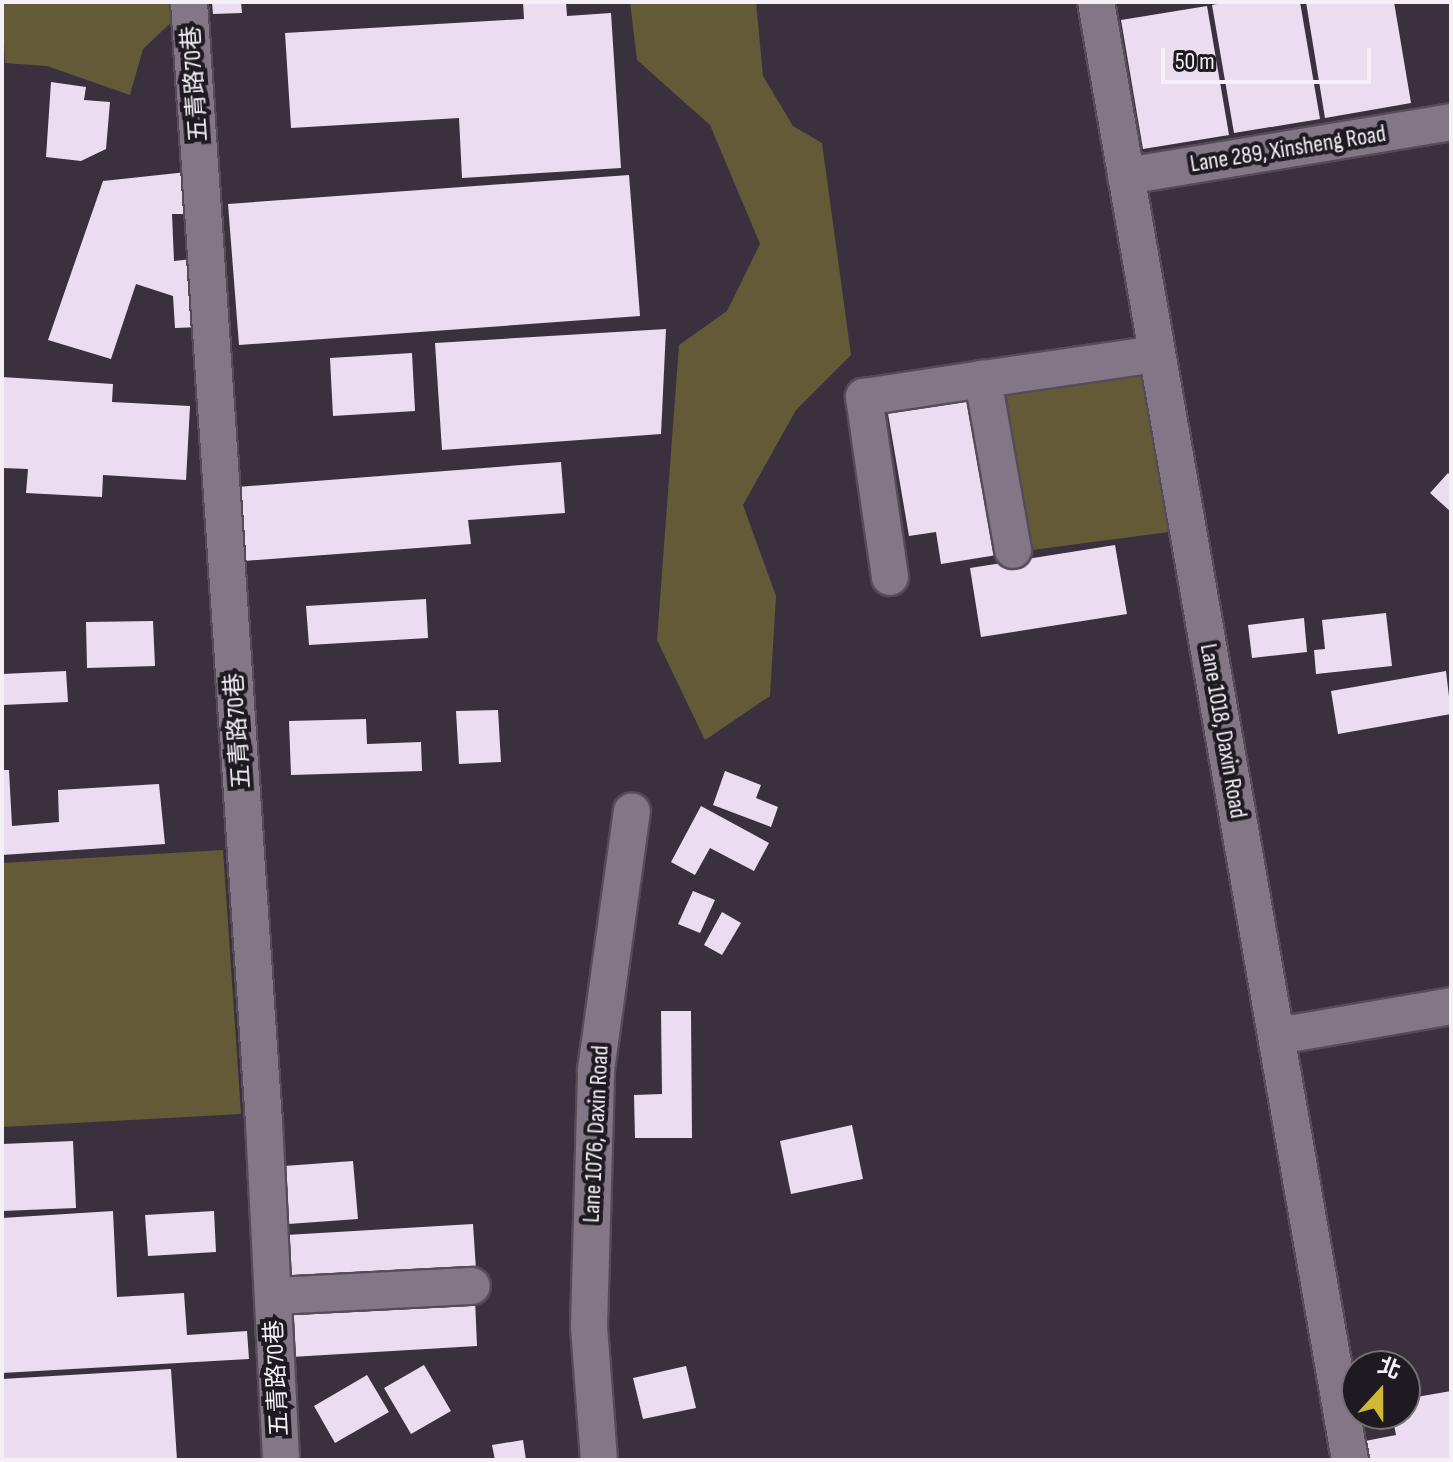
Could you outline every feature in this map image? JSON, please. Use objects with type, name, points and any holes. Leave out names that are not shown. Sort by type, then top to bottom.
[{"type":"street","name":"五青路70巷","points":[[189,2],[281,1460]]},
{"type":"street","name":"Lane 1018, Daxin Road","points":[[1096,2],[1350,1460]]},
{"type":"street","name":"Lane 289, Xinsheng Road","points":[[1126,176],[1451,122]]},
{"type":"street","points":[[890,577],[864,397],[1156,354]]},
{"type":"street","points":[[983,379],[1013,550]]},
{"type":"street","name":"Lane 1076, Daxin Road","points":[[599,1460],[589,1326],[596,1070],[632,811]]},
{"type":"street","points":[[1278,1036],[1451,1006]]},
{"type":"street","points":[[273,1296],[472,1286]]},
{"type":"shaded area","points":[[2,2],[176,2],[177,17],[143,49],[130,95],[47,66],[5,63]]},
{"type":"shaded area","points":[[630,2],[756,2],[763,76],[793,126],[822,143],[851,355],[796,410],[743,505],[776,596],[770,696],[705,740],[657,640],[679,345],[727,311],[760,244],[710,125],[637,60]]},
{"type":"shaded area","points":[[1142,375],[1169,532],[1032,550],[1006,393]]},
{"type":"shaded area","points":[[223,850],[241,1114],[2,1127],[2,863]]},
{"type":"building","points":[[212,2],[241,2],[242,13],[213,14]]},
{"type":"building","points":[[523,2],[566,2],[567,16],[611,13],[621,168],[462,178],[459,118],[291,128],[285,33],[524,19]]},
{"type":"building","points":[[1228,2],[1300,2],[1320,119],[1234,133],[1212,5]]},
{"type":"building","points":[[1306,2],[1394,2],[1411,103],[1325,118]]},
{"type":"building","points":[[1207,6],[1229,135],[1143,149],[1121,20]]},
{"type":"building","points":[[51,82],[86,87],[84,100],[110,102],[106,149],[81,161],[46,157]]},
{"type":"building","points":[[187,172],[191,214],[172,214],[174,261],[192,259],[199,327],[175,328],[173,296],[136,284],[111,359],[48,340],[103,181]]},
{"type":"building","points":[[629,175],[640,316],[239,345],[228,204]]},
{"type":"building","points":[[666,329],[661,434],[442,450],[435,343]]},
{"type":"building","points":[[412,353],[415,411],[333,416],[330,358]]},
{"type":"building","points":[[2,377],[113,384],[112,402],[190,406],[186,480],[103,475],[102,497],[26,493],[28,469],[2,468]]},
{"type":"building","points":[[968,383],[997,555],[941,564],[936,532],[909,536],[885,396]]},
{"type":"building","points":[[561,462],[565,513],[468,520],[471,544],[244,561],[238,487]]},
{"type":"building","points":[[1448,473],[1451,476],[1451,512],[1430,493]]},
{"type":"building","points":[[1115,545],[1127,614],[981,637],[970,568]]},
{"type":"building","points":[[426,599],[428,638],[309,645],[306,606]]},
{"type":"building","points":[[1386,613],[1392,666],[1316,674],[1314,650],[1325,649],[1322,620]]},
{"type":"building","points":[[1304,618],[1307,652],[1252,658],[1248,625]]},
{"type":"building","points":[[153,621],[155,666],[87,668],[86,622]]},
{"type":"building","points":[[66,671],[68,702],[2,705],[2,674]]},
{"type":"building","points":[[1446,671],[1451,714],[1338,734],[1331,691]]},
{"type":"building","points":[[498,710],[501,762],[459,764],[456,711]]},
{"type":"building","points":[[366,719],[367,744],[421,742],[422,771],[291,775],[289,721]]},
{"type":"building","points":[[2,770],[9,770],[12,826],[59,822],[58,790],[159,784],[165,844],[2,855]]},
{"type":"building","points":[[725,771],[761,785],[756,798],[778,807],[771,827],[713,805]]},
{"type":"building","points":[[701,806],[769,843],[754,871],[710,848],[695,875],[671,862]]},
{"type":"building","points":[[693,891],[715,900],[700,933],[678,924]]},
{"type":"building","points":[[722,912],[741,923],[722,955],[704,945]]},
{"type":"building","points":[[661,1011],[691,1011],[692,1138],[635,1138],[634,1095],[662,1094]]},
{"type":"building","points":[[852,1125],[863,1179],[791,1194],[780,1141]]},
{"type":"building","points":[[73,1141],[76,1208],[2,1211],[2,1144]]},
{"type":"building","points":[[353,1161],[358,1219],[288,1224],[284,1166]]},
{"type":"building","points":[[113,1211],[117,1297],[184,1293],[187,1335],[247,1331],[249,1359],[2,1373],[2,1218]]},
{"type":"building","points":[[214,1211],[216,1252],[148,1256],[145,1215]]},
{"type":"building","points":[[473,1224],[476,1270],[289,1281],[286,1235]]},
{"type":"building","points":[[475,1299],[477,1346],[291,1357],[288,1311]]},
{"type":"building","points":[[424,1365],[451,1411],[411,1434],[384,1388]]},
{"type":"building","points":[[686,1366],[696,1408],[643,1419],[633,1378]]},
{"type":"building","points":[[171,1369],[177,1460],[2,1460],[2,1379]]},
{"type":"building","points":[[367,1375],[389,1412],[335,1443],[314,1406]]},
{"type":"building","points":[[1451,1391],[1451,1460],[1363,1460],[1360,1442],[1396,1435],[1395,1430],[1421,1430],[1421,1396]]},
{"type":"building","points":[[523,1440],[526,1460],[495,1460],[492,1445]]}]
